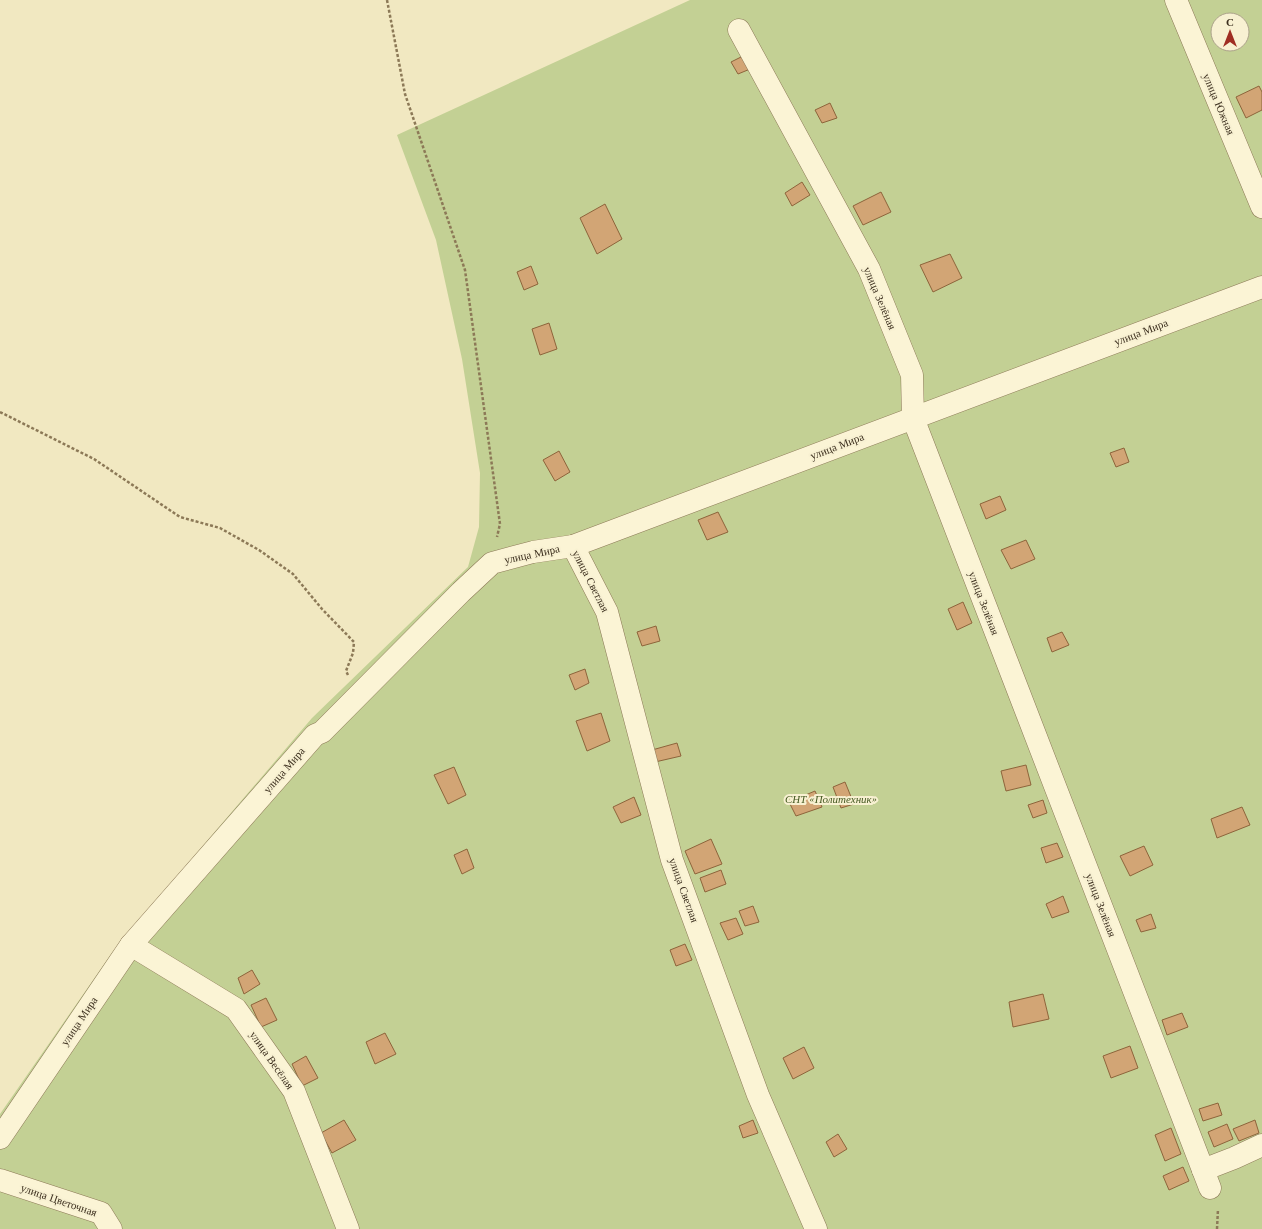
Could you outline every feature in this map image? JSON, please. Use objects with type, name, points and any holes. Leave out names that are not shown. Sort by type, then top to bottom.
[{"type":"street","name":"улица Южная","points":[[1176,0],[1262,207]]},
{"type":"street","name":"улица Зелёная","points":[[739,30],[869,269],[912,375],[913,418],[1206,1179],[1234,1158],[1262,1145]]},
{"type":"street","name":"улица Мира","points":[[0,1138],[131,945],[315,735],[322,732],[461,592],[492,563],[533,552],[573,546],[1262,287]]},
{"type":"street","name":"улица Светлая","points":[[573,546],[608,612],[672,860],[758,1095],[816,1229]]},
{"type":"street","name":"улица Весёлая","points":[[131,945],[236,1009],[294,1091],[348,1229]]},
{"type":"street","name":"улица Цветочная","points":[[0,1180],[100,1213],[111,1229]]},
{"type":"path","points":[[387,0],[405,94],[465,270],[500,524],[492,563]]},
{"type":"path","points":[[0,412],[94,459],[180,517],[220,528],[259,550],[293,574],[322,609],[354,642],[353,653],[346,671],[351,681],[372,681]]},
{"type":"green space","name":"СНТ «Политехник»","points":[[690,0],[1262,0],[1262,1229],[0,1229],[0,1114],[114,950],[312,718],[468,567],[479,527],[480,473],[462,359],[436,240],[397,135]]},
{"type":"building","points":[[747,54],[755,67],[738,74],[731,62]]},
{"type":"building","points":[[1259,86],[1262,92],[1262,110],[1246,118],[1236,97]]},
{"type":"building","points":[[830,103],[837,118],[822,123],[815,110]]},
{"type":"building","points":[[802,182],[810,195],[792,206],[785,193]]},
{"type":"building","points":[[881,192],[891,212],[863,225],[853,206]]},
{"type":"building","points":[[605,204],[622,239],[597,254],[580,218]]},
{"type":"building","points":[[950,254],[962,278],[933,292],[920,265]]},
{"type":"building","points":[[531,266],[538,284],[524,290],[517,272]]},
{"type":"building","points":[[549,323],[557,349],[540,355],[532,329]]},
{"type":"building","points":[[1124,448],[1129,462],[1116,467],[1110,453]]},
{"type":"building","points":[[559,451],[570,472],[555,481],[543,460]]},
{"type":"building","points":[[1000,496],[1006,510],[986,519],[980,504]]},
{"type":"building","points":[[718,512],[728,532],[707,540],[698,520]]},
{"type":"building","points":[[1026,540],[1035,559],[1011,569],[1001,550]]},
{"type":"building","points":[[963,602],[972,623],[957,630],[948,609]]},
{"type":"building","points":[[656,626],[660,641],[642,646],[637,632]]},
{"type":"building","points":[[1062,632],[1069,645],[1052,652],[1047,638]]},
{"type":"building","points":[[585,669],[589,683],[575,690],[569,675]]},
{"type":"building","points":[[601,713],[610,741],[587,751],[576,721]]},
{"type":"building","points":[[677,743],[681,756],[655,762],[652,750]]},
{"type":"building","points":[[1026,765],[1031,785],[1006,791],[1001,771]]},
{"type":"building","points":[[454,767],[466,795],[448,804],[434,775]]},
{"type":"building","points":[[845,782],[854,804],[841,808],[833,787]]},
{"type":"building","points":[[815,791],[822,807],[796,816],[789,802]]},
{"type":"building","points":[[634,797],[641,815],[621,823],[613,807]]},
{"type":"building","points":[[1043,800],[1047,813],[1033,818],[1028,805]]},
{"type":"building","points":[[1242,807],[1250,825],[1217,838],[1211,819]]},
{"type":"building","points":[[711,839],[722,864],[695,874],[685,851]]},
{"type":"building","points":[[1057,843],[1063,857],[1046,863],[1041,848]]},
{"type":"building","points":[[1144,846],[1153,865],[1130,876],[1120,856]]},
{"type":"building","points":[[467,849],[474,868],[462,874],[454,855]]},
{"type":"building","points":[[721,870],[726,884],[705,892],[700,878]]},
{"type":"building","points":[[1063,896],[1069,912],[1052,918],[1046,904]]},
{"type":"building","points":[[753,906],[759,922],[745,926],[739,911]]},
{"type":"building","points":[[1151,914],[1156,928],[1141,932],[1136,920]]},
{"type":"building","points":[[736,918],[743,934],[728,940],[720,923]]},
{"type":"building","points":[[685,944],[692,960],[676,966],[670,950]]},
{"type":"building","points":[[252,970],[260,984],[244,994],[238,978]]},
{"type":"building","points":[[1043,994],[1049,1019],[1013,1027],[1009,1002]]},
{"type":"building","points":[[266,998],[277,1020],[261,1027],[251,1005]]},
{"type":"building","points":[[1182,1013],[1188,1027],[1167,1035],[1162,1020]]},
{"type":"building","points":[[385,1033],[396,1054],[375,1064],[366,1042]]},
{"type":"building","points":[[1130,1046],[1138,1068],[1111,1078],[1103,1056]]},
{"type":"building","points":[[804,1047],[814,1068],[793,1079],[783,1058]]},
{"type":"building","points":[[306,1056],[318,1078],[302,1086],[292,1064]]},
{"type":"building","points":[[1218,1103],[1222,1115],[1203,1121],[1199,1109]]},
{"type":"building","points":[[344,1120],[356,1140],[332,1153],[321,1133]]},
{"type":"building","points":[[753,1120],[758,1133],[743,1138],[739,1126]]},
{"type":"building","points":[[1255,1120],[1259,1133],[1239,1141],[1233,1129]]},
{"type":"building","points":[[1227,1124],[1233,1139],[1214,1147],[1208,1132]]},
{"type":"building","points":[[1171,1128],[1181,1154],[1165,1161],[1155,1135]]},
{"type":"building","points":[[838,1134],[847,1149],[834,1157],[826,1142]]},
{"type":"building","points":[[1183,1167],[1189,1181],[1169,1190],[1163,1176]]}]
